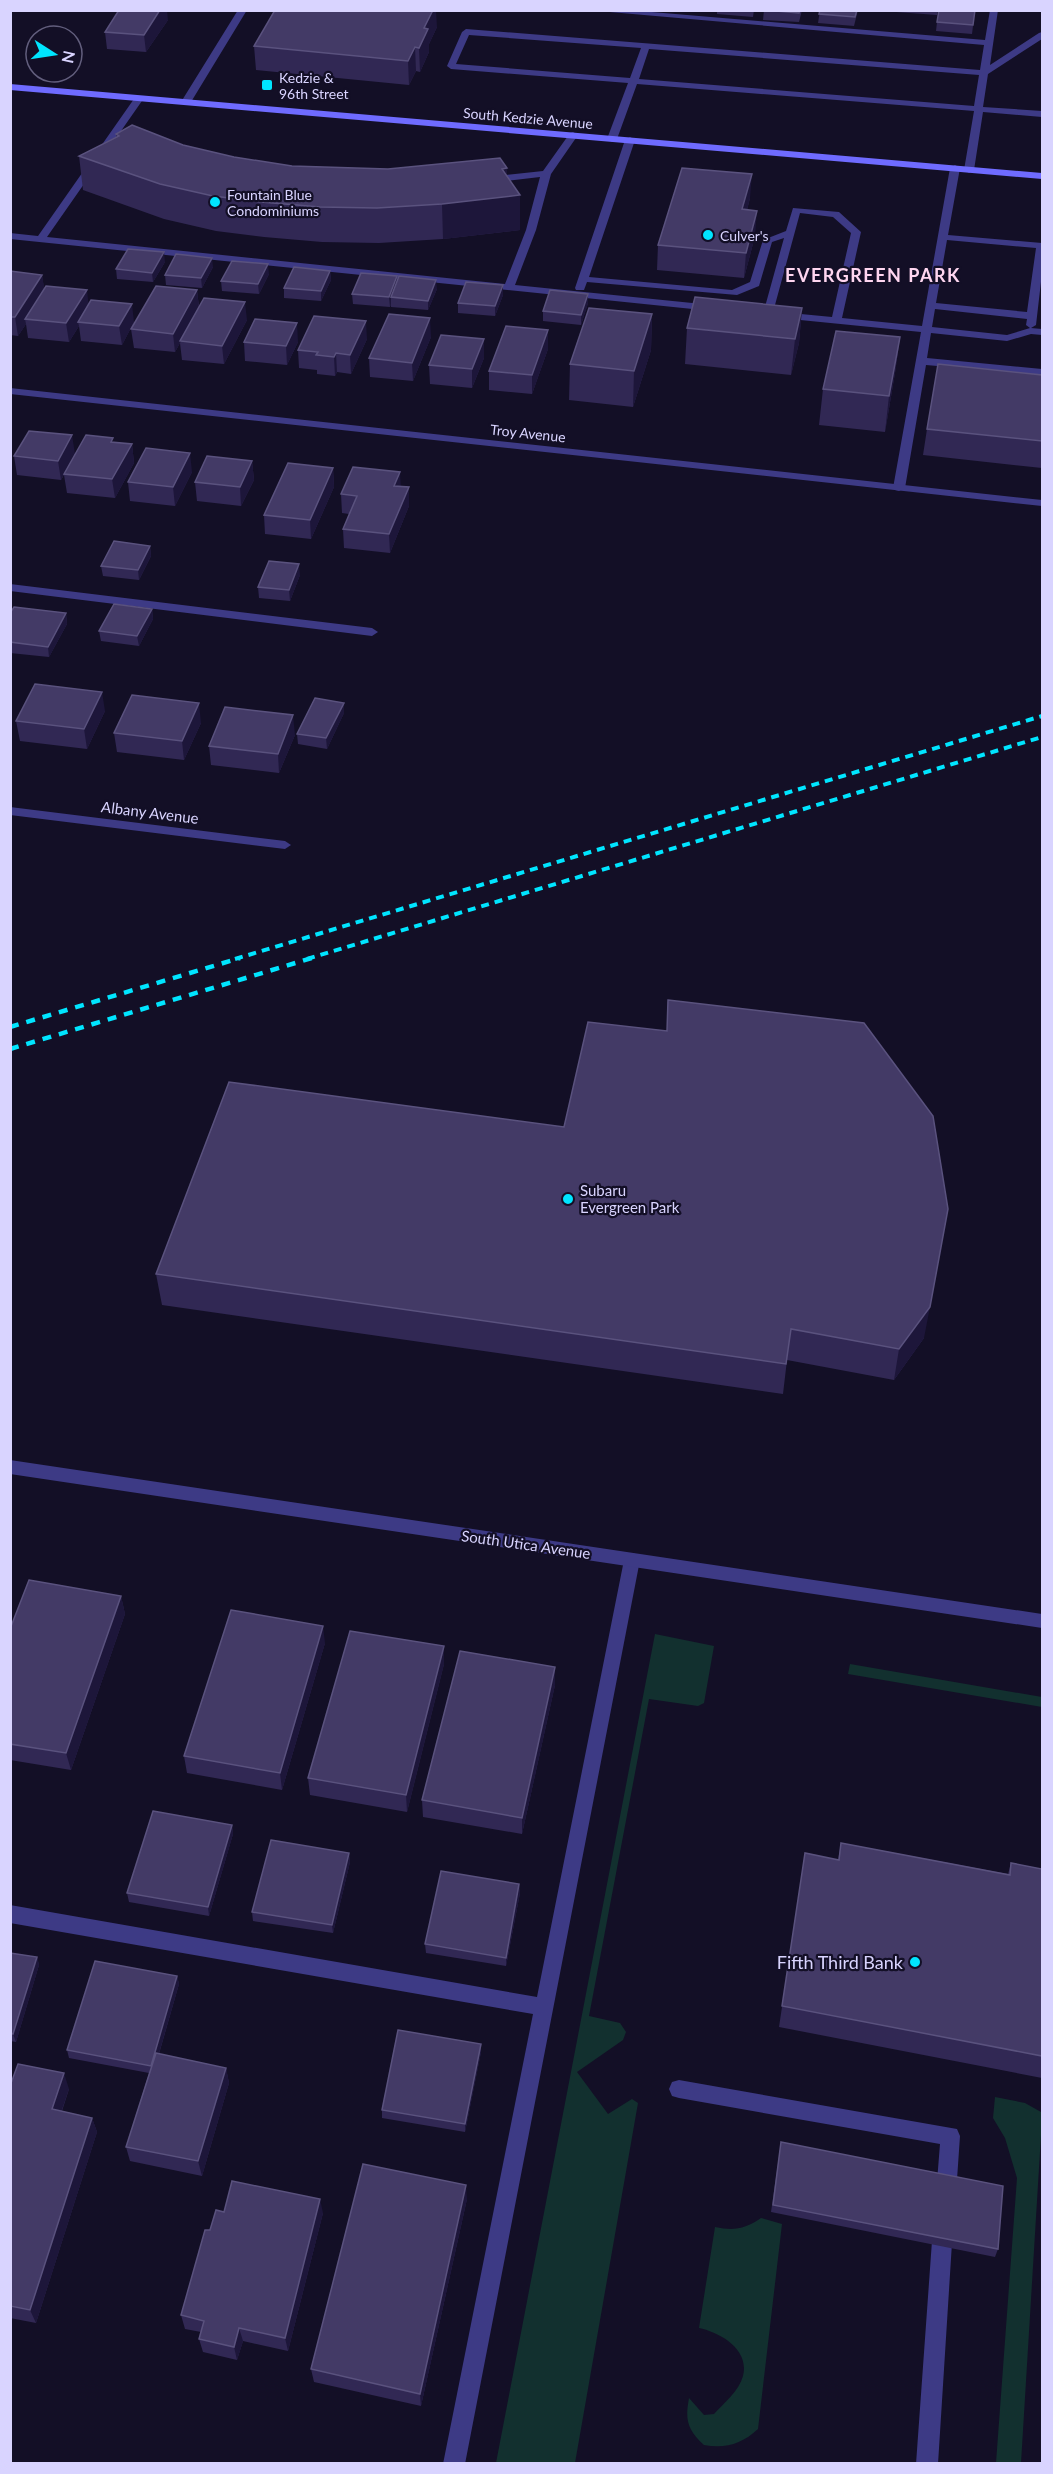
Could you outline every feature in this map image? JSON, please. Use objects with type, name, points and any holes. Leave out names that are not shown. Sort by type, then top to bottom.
[{"type":"main road","name":"South Kedzie Avenue","points":[[10,87],[1042,176]]},
{"type":"street","points":[[186,102],[243,10]]},
{"type":"street","points":[[591,10],[989,42]]},
{"type":"street","points":[[969,170],[994,10]]},
{"type":"street","points":[[1042,35],[984,73],[466,32],[451,66],[1042,114]]},
{"type":"street","points":[[612,139],[646,46]]},
{"type":"street","points":[[41,239],[139,98]]},
{"type":"street","points":[[115,133],[126,138]]},
{"type":"street","points":[[509,287],[531,230],[546,174],[573,135]]},
{"type":"street","points":[[578,294],[630,140]]},
{"type":"street","points":[[899,488],[955,168]]},
{"type":"street","points":[[476,181],[546,174]]},
{"type":"street","points":[[768,314],[796,210],[836,214],[856,232],[836,320]]},
{"type":"street","points":[[584,279],[733,293],[755,284],[768,240],[791,232]]},
{"type":"street","points":[[10,236],[720,309]]},
{"type":"street","points":[[943,237],[1041,246],[1030,331]]},
{"type":"street","points":[[932,306],[1032,316]]},
{"type":"street","points":[[756,312],[1007,338],[1030,331],[1042,332]]},
{"type":"street","points":[[921,361],[1042,372]]},
{"type":"street","name":"Troy Avenue","points":[[10,391],[1042,503]]},
{"type":"street","points":[[10,587],[372,632]]},
{"type":"street","name":"Albany Avenue","points":[[10,811],[285,845]]},
{"type":"street","name":"South Utica Avenue","points":[[10,1467],[1042,1622]]},
{"type":"street","points":[[454,2463],[632,1560]]},
{"type":"street","points":[[10,1914],[544,2007]]},
{"type":"street","points":[[678,2089],[950,2136],[927,2463]]},
{"type":"green space","points":[[655,1634],[714,1646],[704,1703],[698,1706],[649,1699],[589,2016],[620,2023],[626,2032],[623,2040],[577,2072],[608,2114],[632,2099],[638,2103],[575,2463],[496,2463]]},
{"type":"green space","points":[[850,1664],[1042,1697],[1042,1707],[848,1674]]},
{"type":"green space","points":[[995,2097],[1025,2103],[1041,2112],[1042,2119],[1021,2463],[996,2463],[1017,2178],[1005,2138],[993,2118]]},
{"type":"green space","points":[[761,2218],[782,2224],[758,2429],[733,2444],[704,2445],[689,2424],[687,2412],[689,2398],[704,2415],[714,2414],[738,2387],[744,2366],[742,2358],[731,2343],[715,2333],[699,2328],[715,2227],[739,2228],[750,2225]]},
{"type":"building","points":[[119,10],[160,10],[144,35],[105,32]]},
{"type":"building","points":[[275,10],[433,10],[424,28],[428,29],[419,48],[415,47],[408,61],[254,46]]},
{"type":"building","points":[[764,10],[800,10],[799,13]]},
{"type":"building","points":[[820,10],[857,10],[855,17],[819,14]]},
{"type":"building","points":[[939,10],[975,10],[973,25],[937,22]]},
{"type":"building","points":[[132,125],[183,145],[234,157],[292,166],[388,169],[500,158],[507,168],[502,169],[520,195],[442,204],[377,208],[320,207],[261,202],[213,196],[160,184],[79,156],[119,136],[116,134]]},
{"type":"building","name":"Culver's","points":[[682,168],[752,174],[742,209],[757,211],[746,253],[658,245]]},
{"type":"building","points":[[128,249],[164,252],[152,273],[116,269]]},
{"type":"building","points":[[176,254],[212,258],[201,278],[165,275]]},
{"type":"building","points":[[232,261],[268,264],[258,284],[221,281]]},
{"type":"building","points":[[294,267],[330,271],[321,291],[284,288]]},
{"type":"building","points":[[10,271],[42,275],[15,317],[10,317]]},
{"type":"building","points":[[361,273],[397,276],[389,297],[352,294]]},
{"type":"building","points":[[399,276],[436,280],[428,301],[391,297]]},
{"type":"building","points":[[466,282],[503,285],[495,306],[458,303]]},
{"type":"building","points":[[46,286],[87,290],[66,323],[25,319]]},
{"type":"building","points":[[156,286],[197,290],[173,334],[131,329]]},
{"type":"building","points":[[550,290],[588,294],[581,315],[543,311]]},
{"type":"building","points":[[695,297],[802,308],[795,339],[687,328]]},
{"type":"building","points":[[204,298],[245,302],[222,346],[180,341]]},
{"type":"building","points":[[91,300],[132,304],[119,326],[78,322]]},
{"type":"building","points":[[589,308],[652,314],[634,371],[570,364]]},
{"type":"building","points":[[389,314],[430,318],[412,363],[369,358]]},
{"type":"building","points":[[314,316],[366,321],[350,355],[336,353],[334,357],[316,355],[318,352],[298,350]]},
{"type":"building","points":[[255,319],[297,323],[286,346],[244,342]]},
{"type":"building","points":[[506,326],[548,330],[532,375],[489,371]]},
{"type":"building","points":[[836,331],[900,337],[889,396],[823,389]]},
{"type":"building","points":[[441,335],[484,339],[472,369],[429,365]]},
{"type":"building","points":[[938,364],[1042,375],[1042,441],[927,429]]},
{"type":"building","points":[[29,431],[72,435],[58,461],[14,456]]},
{"type":"building","points":[[86,435],[113,438],[111,442],[132,444],[112,479],[64,474]]},
{"type":"building","points":[[146,448],[190,453],[173,487],[128,482]]},
{"type":"building","points":[[207,456],[252,461],[240,487],[195,482]]},
{"type":"building","points":[[288,463],[333,468],[310,520],[264,515]]},
{"type":"building","points":[[353,467],[400,472],[394,486],[409,487],[389,534],[343,529],[357,496],[341,494]]},
{"type":"building","points":[[114,541],[150,546],[138,570],[101,566]]},
{"type":"building","points":[[269,561],[299,564],[289,590],[258,587]]},
{"type":"building","points":[[114,604],[152,609],[137,636],[99,631]]},
{"type":"building","points":[[14,607],[66,613],[48,647],[10,642],[10,613]]},
{"type":"building","points":[[35,684],[102,692],[84,729],[16,721]]},
{"type":"building","points":[[132,695],[199,703],[182,741],[114,733]]},
{"type":"building","points":[[315,698],[344,703],[326,738],[297,734]]},
{"type":"building","points":[[225,707],[293,715],[278,754],[209,746]]},
{"type":"building","name":"Subaru Evergreen Park","points":[[668,1000],[864,1023],[933,1116],[948,1209],[930,1307],[899,1349],[791,1329],[786,1364],[156,1274],[229,1082],[564,1127],[588,1022],[667,1031]]},
{"type":"building","points":[[29,1580],[121,1596],[66,1753],[10,1744],[10,1629]]},
{"type":"building","points":[[231,1610],[323,1626],[280,1773],[184,1756]]},
{"type":"building","points":[[350,1631],[444,1646],[406,1795],[308,1778]]},
{"type":"building","points":[[460,1651],[555,1667],[522,1818],[422,1800]]},
{"type":"building","points":[[153,1811],[232,1825],[208,1907],[127,1893]]},
{"type":"building","points":[[271,1840],[349,1853],[332,1925],[252,1912]]},
{"type":"building","name":"Fifth Third Bank","points":[[841,1843],[1010,1875],[1011,1863],[1042,1869],[1042,2056],[782,2006],[805,1853],[839,1860]]},
{"type":"building","points":[[441,1871],[519,1884],[506,1958],[425,1944]]},
{"type":"building","points":[[10,1953],[37,1957],[13,2034],[10,2033]]},
{"type":"building","points":[[95,1961],[177,1976],[151,2066],[67,2050]]},
{"type":"building","points":[[398,2030],[481,2044],[465,2124],[382,2110]]},
{"type":"building","points":[[156,2053],[226,2068],[198,2161],[126,2147]]},
{"type":"building","points":[[18,2064],[64,2073],[52,2109],[92,2118],[30,2310],[10,2306],[10,2086]]},
{"type":"building","points":[[781,2142],[1003,2186],[998,2249],[773,2205]]},
{"type":"building","points":[[363,2164],[466,2185],[420,2394],[311,2369]]},
{"type":"building","points":[[232,2181],[320,2199],[285,2338],[239,2328],[234,2347],[199,2339],[204,2321],[181,2315],[205,2230],[210,2230],[216,2210],[224,2212]]},
{"type":"railway","points":[[235,959],[1042,716]]},
{"type":"railway","points":[[307,959],[1042,737]]},
{"type":"railway","points":[[10,1027],[240,958]]},
{"type":"railway","points":[[10,1049],[312,958]]},
{"type":"place","name":"Kedzie & 96th Street","points":[[267,85]]},
{"type":"place","name":"Fountain Blue Condominiums","points":[[215,202]]},
{"type":"place","name":"Culver's","points":[[708,235]]},
{"type":"place","name":"Subaru Evergreen Park","points":[[568,1199]]},
{"type":"place","name":"Fifth Third Bank","points":[[915,1962]]},
{"type":"district","name":"EVERGREEN PARK","points":[[873,275]]}]
